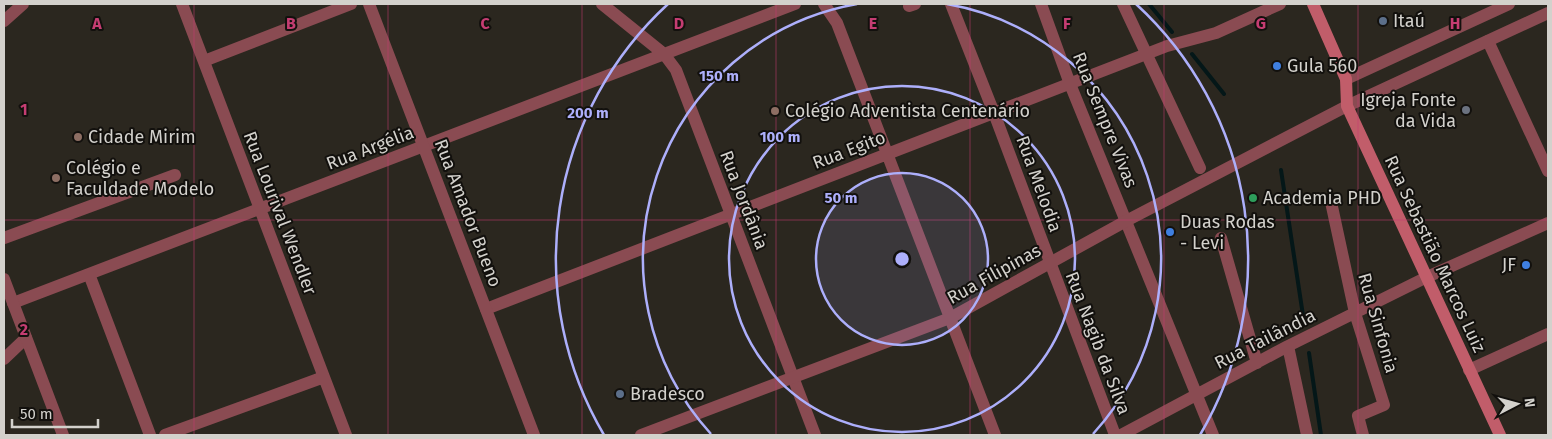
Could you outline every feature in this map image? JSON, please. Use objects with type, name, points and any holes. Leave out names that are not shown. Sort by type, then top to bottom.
[{"type":"main road","name":"Rua Sebastião Marcos Luiz","points":[[1313,4],[1346,79],[1347,106],[1500,435]]},
{"type":"street","points":[[4,21],[23,4]]},
{"type":"street","name":"Rua Lourival Wendler","points":[[182,4],[346,435]]},
{"type":"street","points":[[204,61],[351,4]]},
{"type":"street","name":"Rua Amador Bueno","points":[[369,4],[534,435]]},
{"type":"street","name":"Rua Jordânia","points":[[602,4],[664,54],[676,70],[816,435]]},
{"type":"street","name":"Rua Argélia","points":[[13,303],[795,4]]},
{"type":"street","points":[[824,4],[837,23],[995,435]]},
{"type":"street","name":"Rua Melodia","points":[[951,4],[994,113],[1049,264]]},
{"type":"street","name":"Rua Sempre Vivas","points":[[1041,4],[1070,84],[1213,435]]},
{"type":"street","points":[[1123,4],[1200,168]]},
{"type":"street","name":"Rua Egito","points":[[486,309],[1146,54],[1216,33],[1280,4]]},
{"type":"street","points":[[1346,79],[1509,4]]},
{"type":"street","name":"Rua Filipinas","points":[[640,435],[950,318],[1126,221],[1347,106],[1548,13]]},
{"type":"street","points":[[1488,41],[1548,171]]},
{"type":"street","points":[[4,238],[175,175]]},
{"type":"street","name":"Rua Sinfonia","points":[[1332,202],[1355,313],[1384,405],[1358,416],[1363,435]]},
{"type":"street","name":"Rua Tailândia","points":[[1121,435],[1288,346],[1427,277],[1548,222]]},
{"type":"street","points":[[1221,238],[1256,363]]},
{"type":"street","name":"Rua Nagib da Silva","points":[[1049,264],[1115,435]]},
{"type":"street","points":[[89,274],[150,435]]},
{"type":"street","points":[[4,279],[63,435]]},
{"type":"street","points":[[1470,370],[1548,334]]},
{"type":"street","points":[[4,359],[26,338]]},
{"type":"street","points":[[1288,346],[1307,435]]},
{"type":"street","points":[[165,435],[324,377]]},
{"type":"waterway","points":[[1149,4],[1172,32]]},
{"type":"waterway","points":[[1192,54],[1224,94]]},
{"type":"waterway","points":[[1281,170],[1304,322]]},
{"type":"waterway","points":[[1309,353],[1321,435]]},
{"type":"place","name":"Itaú","points":[[1383,21]]},
{"type":"place","name":"Gula 560","points":[[1277,66]]},
{"type":"place","name":"Igreja Fonte da Vida","points":[[1466,110]]},
{"type":"place","name":"Colégio Adventista Centenário","points":[[775,111]]},
{"type":"place","name":"Cidade Mirim","points":[[78,137]]},
{"type":"place","name":"Colégio e Faculdade Modelo","points":[[56,178]]},
{"type":"place","name":"Academia PHD","points":[[1253,198]]},
{"type":"place","name":"Duas Rodas - Levi","points":[[1170,232]]},
{"type":"place","name":"JF","points":[[1526,265]]},
{"type":"place","name":"Bradesco","points":[[620,394]]}]
